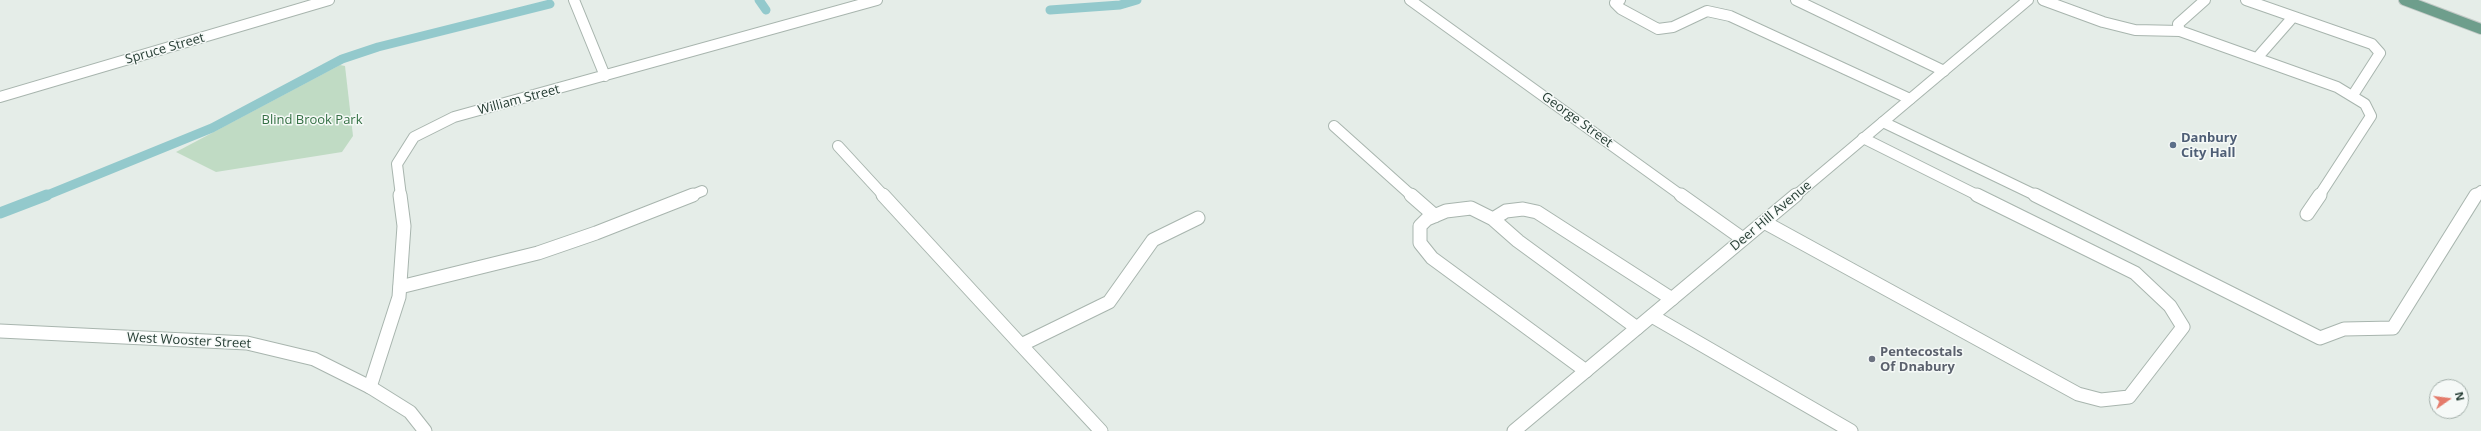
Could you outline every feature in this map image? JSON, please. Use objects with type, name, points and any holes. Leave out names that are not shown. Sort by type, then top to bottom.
[{"type":"main road","points":[[2404,0],[2481,29]]},
{"type":"street","name":"Spruce Street","points":[[0,97],[329,0]]},
{"type":"street","points":[[574,0],[605,76]]},
{"type":"street","name":"William Street","points":[[370,387],[399,297],[404,226],[397,164],[414,137],[454,117],[877,0]]},
{"type":"street","name":"George Street","points":[[1410,0],[1743,239]]},
{"type":"street","points":[[1620,0],[1615,2],[1621,9],[1658,29],[1673,27],[1707,11],[1730,16],[1910,99]]},
{"type":"street","points":[[1796,0],[1944,71]]},
{"type":"street","name":"Deer Hill Avenue","points":[[1514,431],[2028,0]]},
{"type":"street","points":[[2043,0],[2103,22],[2135,30],[2180,31],[2337,87],[2353,95],[2365,104],[2370,116],[2307,214]]},
{"type":"street","points":[[2180,31],[2178,24],[2205,0]]},
{"type":"street","points":[[2246,0],[2372,44],[2380,53],[2353,95]]},
{"type":"street","points":[[2257,58],[2293,17]]},
{"type":"street","points":[[1883,122],[2017,185],[2320,338],[2344,329],[2393,328],[2477,193],[2481,191]]},
{"type":"street","points":[[1334,126],[1435,216]]},
{"type":"street","points":[[1764,222],[2078,394],[2101,400],[2129,397],[2183,327],[2170,306],[2153,288],[2135,273],[1863,138]]},
{"type":"street","points":[[838,146],[1101,431]]},
{"type":"street","points":[[400,287],[538,253],[596,233],[702,191]]},
{"type":"street","points":[[1586,371],[1432,258],[1420,244],[1420,226],[1427,219],[1446,211],[1471,208],[1493,219],[1518,241],[1637,328]]},
{"type":"street","points":[[1493,219],[1506,211],[1523,210],[1538,212],[1672,299]]},
{"type":"street","points":[[1021,345],[1110,302],[1153,240],[1198,218]]},
{"type":"street","points":[[1652,316],[1851,431]]},
{"type":"street","name":"West Wooster Street","points":[[0,331],[247,343],[314,359],[370,387],[410,412],[424,431]]},
{"type":"green space","name":"Blind Brook Park","points":[[340,65],[345,66],[353,136],[342,152],[216,172],[176,152]]},
{"type":"waterway","points":[[759,0],[766,10]]},
{"type":"waterway","points":[[1050,10],[1120,5],[1137,0]]},
{"type":"waterway","points":[[45,196],[212,128],[342,59],[378,47],[550,4]]},
{"type":"waterway","points":[[0,213],[47,195]]},
{"type":"place","name":"Danbury City Hall","points":[[2173,145]]},
{"type":"place","name":"Pentecostals Of Dnabury","points":[[1872,359]]}]
